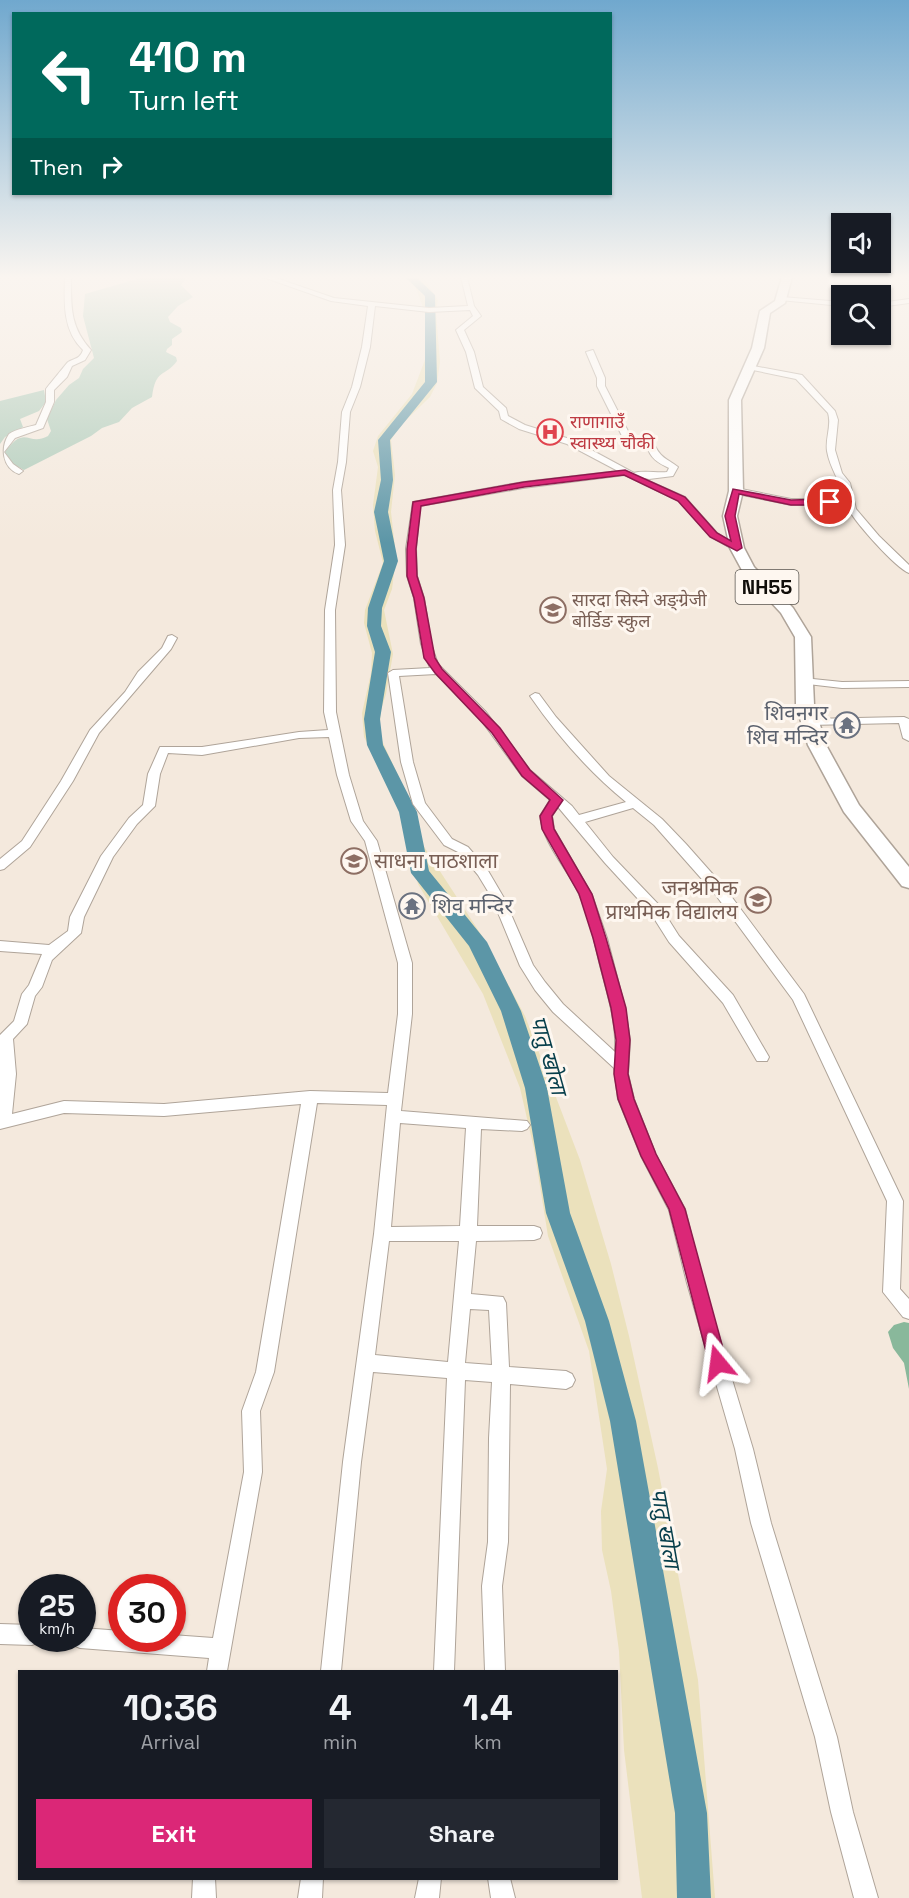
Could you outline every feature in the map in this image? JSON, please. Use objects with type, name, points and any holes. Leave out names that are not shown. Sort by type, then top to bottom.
[{"type":"main road","name":"NH55","points":[[751,367],[735,400],[736,491],[730,516],[737,548],[748,569],[787,611],[804,637],[806,647],[803,681],[809,722],[817,745],[851,808],[909,881]]},
{"type":"street","points":[[19,471],[10,466],[0,451],[12,436],[40,426],[44,411],[50,402],[50,389],[64,375],[69,366]]},
{"type":"street","points":[[331,1670],[405,1014],[405,963],[371,842],[357,820],[343,775],[330,712],[330,610],[340,545],[338,490],[346,412],[356,387],[360,366]]},
{"type":"street","points":[[473,366],[479,388],[484,396],[503,410],[504,417],[522,427],[570,442],[682,499],[714,535],[737,548]]},
{"type":"street","points":[[596,366],[601,378],[601,386],[626,436],[632,442],[650,444],[653,453],[661,461],[674,468],[670,474],[649,476],[622,470],[416,504],[411,549],[412,576],[419,598],[426,644],[430,658],[439,671],[482,714],[526,773],[576,820],[609,860],[655,909],[674,939],[717,985],[762,1057]]},
{"type":"street","points":[[751,367],[799,377],[832,413],[834,420],[831,450],[838,473],[846,483],[849,502],[876,538],[909,570]]},
{"type":"street","points":[[736,491],[791,502],[849,502]]},
{"type":"street","points":[[0,866],[26,844],[72,773],[94,732],[129,694],[172,638]]},
{"type":"street","points":[[439,671],[393,673],[407,762],[419,804],[448,842],[464,850],[483,872],[498,898],[527,966],[540,986],[558,1008],[621,1067]]},
{"type":"street","points":[[803,681],[842,685],[909,684]]},
{"type":"street","points":[[535,696],[552,719],[605,779],[658,822],[720,891],[799,998],[895,1201],[891,1292],[909,1311]]},
{"type":"street","points":[[809,722],[904,720],[909,738]]},
{"type":"street","points":[[334,733],[299,735],[202,751],[164,749],[154,774],[149,806],[133,821],[107,856],[77,917],[74,933],[52,950],[46,958],[35,987],[28,994],[20,1024],[6,1037],[9,1074],[2,1122],[64,1107],[165,1110],[310,1097],[395,1099]]},
{"type":"street","points":[[557,800],[546,816],[548,829],[586,894],[600,938],[618,1008],[623,1040],[621,1067],[626,1099],[649,1156],[677,1209],[695,1283],[744,1449],[761,1523],[826,1737],[842,1812],[866,1898]]},
{"type":"street","points":[[576,820],[636,803]]},
{"type":"street","points":[[0,946],[52,950]]},
{"type":"street","points":[[217,1670],[253,1472],[251,1411],[265,1372],[310,1097]]},
{"type":"street","points":[[394,1116],[522,1125]]},
{"type":"street","points":[[444,1670],[456,1370],[468,1235],[474,1123]]},
{"type":"street","points":[[382,1234],[534,1233]]},
{"type":"street","points":[[461,1301],[497,1303],[501,1374],[498,1438],[498,1542],[492,1586],[495,1670]]},
{"type":"street","points":[[365,1363],[566,1380]]},
{"type":"street","points":[[0,1635],[18,1635]]},
{"type":"street","points":[[96,1639],[220,1649]]},
{"type":"street","points":[[204,1880],[204,1898]]},
{"type":"street","points":[[310,1898],[312,1880]]},
{"type":"street","points":[[428,1898],[430,1880]]},
{"type":"street","points":[[499,1880],[503,1898]]},
{"type":"green space","points":[[86,366],[172,366],[158,377],[152,397],[132,408],[119,422],[102,428],[91,436],[24,470],[13,464],[4,453],[11,444],[22,437],[41,439],[48,436],[51,431],[47,419],[56,400],[69,385],[79,378]]},
{"type":"green space","points":[[44,390],[46,402],[39,411],[20,419],[23,427],[5,437],[0,444],[0,401]]},
{"type":"green space","points":[[909,1323],[909,1389],[904,1363],[893,1348],[888,1332],[894,1325]]},
{"type":"sand","points":[[423,366],[439,366],[437,383],[430,397],[400,426],[391,440],[395,475],[391,512],[396,557],[392,589],[384,610],[393,654],[381,710],[379,734],[408,797],[421,842],[482,936],[525,1016],[580,1160],[611,1264],[658,1468],[698,1680],[715,1898],[642,1898],[624,1750],[619,1651],[611,1591],[602,1550],[601,1511],[607,1469],[589,1351],[548,1236],[534,1149],[520,1088],[483,994],[418,884],[401,807],[364,737],[362,713],[371,673],[372,653],[364,623],[365,610],[383,563],[375,531],[373,505],[378,467],[373,451],[378,436],[412,394]]},
{"type":"waterway","name":"पातु खोला","points":[[431,366],[431,382],[384,440],[387,480],[381,512],[391,561],[375,608],[374,626],[383,652],[372,719],[375,745],[408,812],[420,873],[477,942],[511,1011],[536,1088],[558,1213],[597,1321],[623,1421],[691,1813],[694,1898]]},
{"type":"place","name":"राणागाउँ स्वास्थ्य चौकी","points":[[550,432]]},
{"type":"place","name":"सारदा सिस्ने अङ्ग्रेजी बोर्डिङ स्कुल","points":[[553,610]]},
{"type":"place","name":"शिवनगर शिव मन्दिर","points":[[847,725]]},
{"type":"place","name":"साधना पाठशाला","points":[[354,861]]},
{"type":"place","name":"जनश्रमिक प्राथमिक विद्यालय","points":[[758,900]]},
{"type":"place","name":"शिव मन्दिर","points":[[412,906]]},
{"type":"route","points":[[718,1363],[677,1209],[649,1156],[626,1099],[621,1074],[623,1040],[618,1008],[586,894],[548,829],[546,816],[557,800],[526,773],[482,714],[439,671],[430,658],[419,598],[412,576],[411,549],[416,504],[524,485],[625,472],[682,499],[707,529],[737,548],[730,516],[736,491],[782,501],[830,502]]}]
